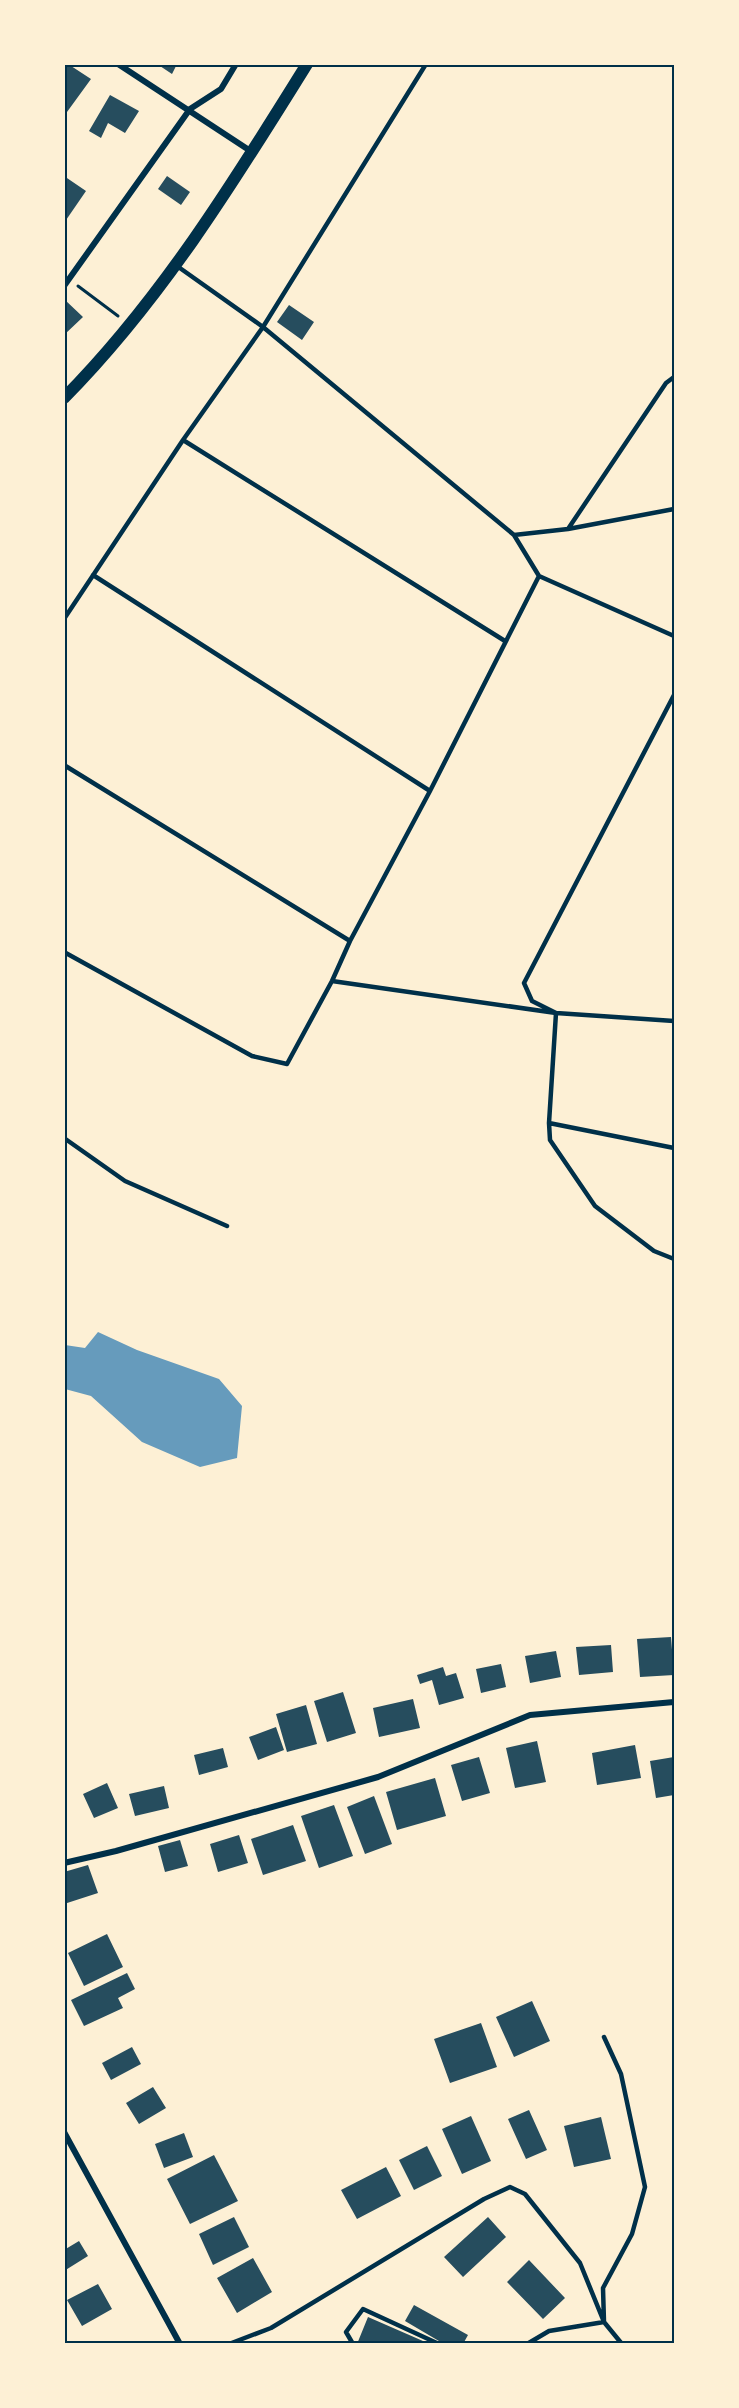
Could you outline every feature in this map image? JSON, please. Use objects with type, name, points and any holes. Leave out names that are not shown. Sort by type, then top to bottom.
[{"type":"main road","points":[[64,398],[130,324],[175,264],[252,152],[307,64]]},
{"type":"street","points":[[118,64],[252,152]]},
{"type":"street","points":[[67,283],[189,109],[221,88],[236,64]]},
{"type":"street","points":[[64,1863],[116,1851],[378,1777],[530,1715],[675,1702]]},
{"type":"street","points":[[64,2132],[180,2343]]},
{"type":"lane","points":[[64,619],[183,440],[264,327],[426,64]]},
{"type":"lane","points":[[175,264],[264,327],[514,535],[538,576],[675,636]]},
{"type":"lane","points":[[568,529],[666,383],[675,377]]},
{"type":"lane","points":[[183,440],[505,641]]},
{"type":"lane","points":[[514,535],[568,529],[675,509]]},
{"type":"lane","points":[[93,575],[430,791]]},
{"type":"lane","points":[[64,952],[252,1056],[287,1064],[430,791],[538,576]]},
{"type":"lane","points":[[556,1013],[532,1001],[524,983],[675,695]]},
{"type":"lane","points":[[64,765],[350,941]]},
{"type":"lane","points":[[332,981],[556,1013],[675,1021]]},
{"type":"lane","points":[[556,1013],[549,1123],[550,1140],[595,1206],[654,1251],[675,1259]]},
{"type":"lane","points":[[549,1123],[675,1148]]},
{"type":"lane","points":[[64,1138],[125,1181],[227,1226]]},
{"type":"lane","points":[[603,2037],[621,2074],[645,2187],[632,2234],[603,2288],[604,2322]]},
{"type":"lane","points":[[229,2343],[271,2328],[484,2199],[510,2187],[525,2194],[580,2263],[604,2322],[622,2343]]},
{"type":"lane","points":[[352,2343],[346,2332],[363,2309],[439,2343]]},
{"type":"lane","points":[[526,2343],[549,2331],[604,2322]]},
{"type":"path","points":[[67,283],[130,324]]},
{"type":"water","points":[[98,1332],[137,1350],[219,1379],[242,1406],[237,1458],[200,1467],[142,1442],[91,1396],[65,1389],[65,1345],[85,1348]]},
{"type":"building","points":[[68,64],[91,79],[67,112],[64,110],[64,70]]},
{"type":"building","points":[[157,64],[177,64],[172,74]]},
{"type":"building","points":[[110,95],[139,111],[125,133],[108,123],[101,138],[89,131]]},
{"type":"building","points":[[64,176],[86,191],[64,223]]},
{"type":"building","points":[[167,176],[190,192],[181,205],[158,189]]},
{"type":"building","points":[[64,299],[83,317],[64,335]]},
{"type":"building","points":[[289,305],[314,322],[302,340],[277,322]]},
{"type":"building","points":[[671,1637],[674,1675],[640,1677],[637,1639]]},
{"type":"building","points":[[611,1645],[613,1672],[579,1675],[576,1647]]},
{"type":"building","points":[[556,1651],[561,1677],[530,1683],[525,1656]]},
{"type":"building","points":[[501,1664],[506,1687],[481,1693],[476,1669]]},
{"type":"building","points":[[443,1667],[446,1676],[456,1673],[464,1698],[439,1705],[432,1680],[420,1684],[417,1675]]},
{"type":"building","points":[[343,1692],[356,1733],[327,1742],[314,1701]]},
{"type":"building","points":[[413,1699],[420,1728],[379,1737],[373,1708]]},
{"type":"building","points":[[306,1705],[317,1744],[287,1752],[276,1714]]},
{"type":"building","points":[[276,1727],[284,1750],[258,1760],[249,1737]]},
{"type":"building","points":[[537,1741],[546,1782],[515,1788],[506,1748]]},
{"type":"building","points":[[635,1745],[641,1778],[597,1785],[592,1753]]},
{"type":"building","points":[[223,1748],[228,1767],[199,1775],[194,1755]]},
{"type":"building","points":[[479,1757],[490,1793],[462,1801],[451,1765]]},
{"type":"building","points":[[674,1757],[674,1795],[656,1798],[650,1761]]},
{"type":"building","points":[[435,1778],[446,1816],[397,1830],[386,1792]]},
{"type":"building","points":[[107,1783],[118,1808],[94,1818],[83,1794]]},
{"type":"building","points":[[164,1786],[169,1808],[135,1816],[129,1794]]},
{"type":"building","points":[[374,1796],[392,1844],[365,1854],[347,1807]]},
{"type":"building","points":[[334,1805],[353,1856],[319,1868],[301,1816]]},
{"type":"building","points":[[293,1825],[306,1861],[263,1875],[251,1839]]},
{"type":"building","points":[[239,1835],[248,1863],[218,1872],[210,1844]]},
{"type":"building","points":[[180,1840],[188,1866],[165,1872],[158,1846]]},
{"type":"building","points":[[88,1865],[98,1893],[64,1904],[64,1872]]},
{"type":"building","points":[[107,1934],[123,1967],[84,1986],[68,1953]]},
{"type":"building","points":[[127,1973],[135,1989],[118,1998],[123,2008],[84,2026],[71,2000]]},
{"type":"building","points":[[532,2001],[550,2041],[514,2057],[496,2017]]},
{"type":"building","points":[[481,2023],[497,2067],[450,2083],[434,2039]]},
{"type":"building","points":[[132,2047],[141,2064],[111,2080],[102,2063]]},
{"type":"building","points":[[153,2087],[166,2108],[139,2124],[126,2103]]},
{"type":"building","points":[[529,2110],[547,2150],[526,2159],[508,2119]]},
{"type":"building","points":[[471,2116],[491,2161],[462,2174],[442,2129]]},
{"type":"building","points":[[601,2117],[611,2159],[574,2167],[564,2126]]},
{"type":"building","points":[[184,2133],[193,2157],[164,2168],[155,2144]]},
{"type":"building","points":[[427,2146],[442,2176],[414,2190],[399,2160]]},
{"type":"building","points":[[214,2155],[238,2201],[190,2224],[167,2179]]},
{"type":"building","points":[[386,2167],[401,2196],[357,2219],[341,2190]]},
{"type":"building","points":[[234,2217],[249,2247],[213,2265],[199,2234]]},
{"type":"building","points":[[488,2217],[506,2237],[463,2277],[444,2257]]},
{"type":"building","points":[[79,2241],[88,2256],[64,2271],[64,2250]]},
{"type":"building","points":[[253,2258],[272,2292],[237,2313],[217,2278]]},
{"type":"building","points":[[529,2260],[565,2298],[543,2319],[507,2282]]},
{"type":"building","points":[[98,2284],[112,2309],[82,2326],[67,2300]]},
{"type":"building","points":[[414,2305],[468,2335],[463,2344],[444,2344],[405,2321]]},
{"type":"building","points":[[368,2317],[423,2341],[422,2344],[357,2344]]}]
